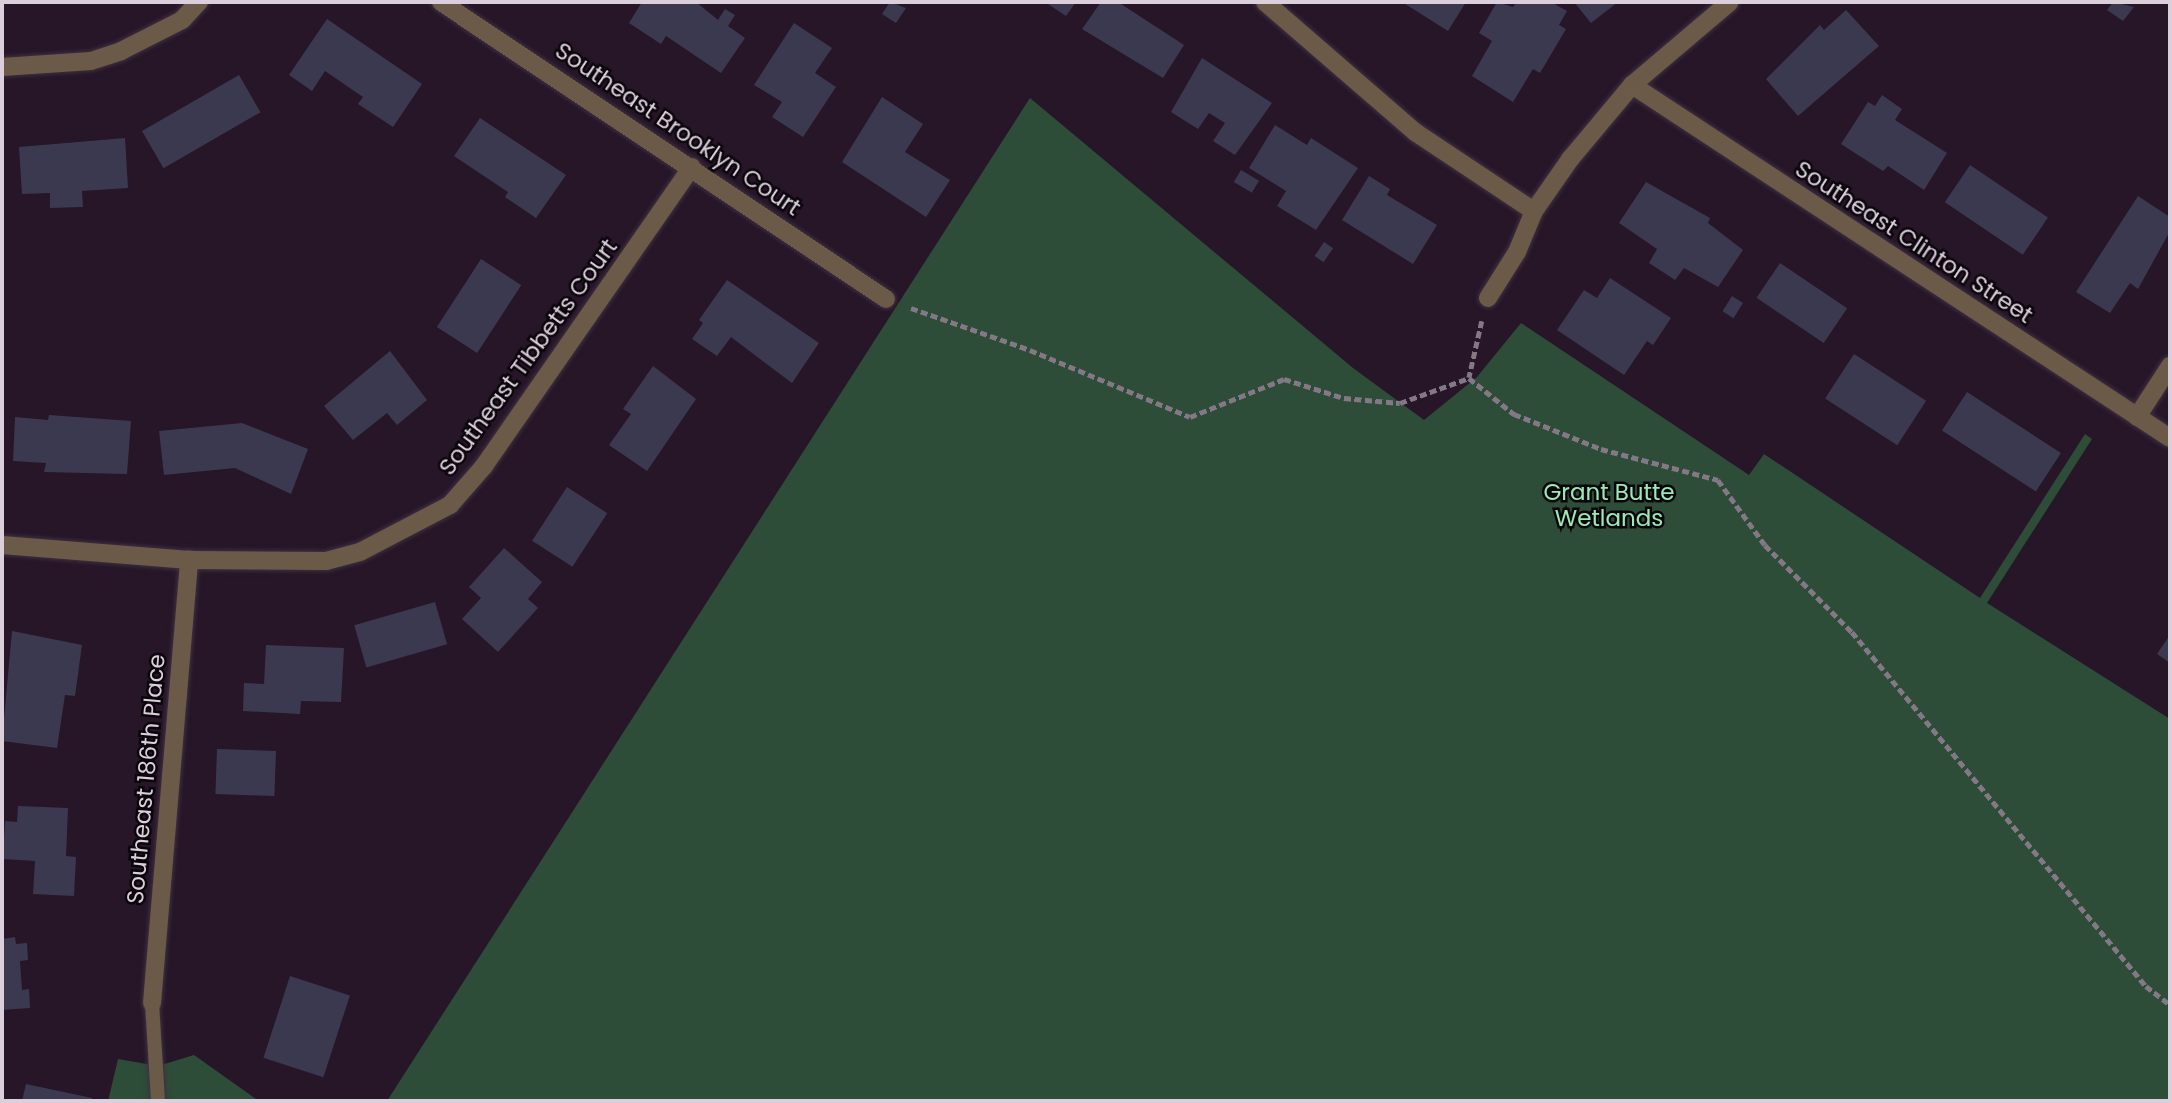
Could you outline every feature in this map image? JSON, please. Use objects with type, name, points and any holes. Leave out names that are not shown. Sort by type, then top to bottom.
[{"type":"street","points":[[2,67],[90,61],[121,51],[182,20],[199,2]]},
{"type":"street","name":"Southeast Brooklyn Court","points":[[441,2],[886,299]]},
{"type":"street","points":[[1265,2],[1415,132],[1534,211]]},
{"type":"street","points":[[1488,298],[1517,252],[1534,211],[1571,158],[1632,86],[1730,2]]},
{"type":"street","name":"Southeast Clinton Street","points":[[1632,86],[2170,438]]},
{"type":"street","name":"Southeast Tibbetts Court","points":[[2,545],[189,560],[326,561],[360,552],[450,505],[484,466],[692,167]]},
{"type":"street","points":[[2137,417],[2170,366]]},
{"type":"street","name":"Southeast 186th Place","points":[[152,1003],[189,560]]},
{"type":"lane","points":[[152,1003],[158,1101]]},
{"type":"path","points":[[1469,378],[1488,298]]},
{"type":"path","points":[[886,299],[1030,350],[1190,417],[1284,379],[1344,398],[1400,403],[1469,378]]},
{"type":"path","points":[[1469,378],[1514,414],[1601,449],[1718,480],[1765,545],[1852,632],[2146,986],[2170,1005]]},
{"type":"green space","name":"Grant Butte Wetlands","points":[[1030,98],[1353,368],[1424,420],[1477,377],[1521,323],[1749,475],[1764,454],[1980,598],[2085,434],[2092,439],[1987,603],[2170,719],[2170,1101],[387,1101]]},
{"type":"green space","points":[[194,1055],[259,1101],[108,1101],[118,1059],[158,1066]]},
{"type":"building","points":[[642,2],[696,2],[718,20],[725,9],[735,15],[728,26],[745,38],[721,73],[666,36],[661,44],[629,23]]},
{"type":"building","points":[[890,2],[906,8],[896,23],[882,14]]},
{"type":"building","points":[[1045,2],[1076,2],[1066,16]]},
{"type":"building","points":[[1101,2],[1118,2],[1184,45],[1163,78],[1082,29]]},
{"type":"building","points":[[1402,2],[1466,2],[1448,31]]},
{"type":"building","points":[[1497,2],[1513,7],[1517,2],[1551,2],[1567,11],[1559,25],[1566,29],[1540,73],[1533,69],[1513,102],[1472,76],[1492,41],[1479,33]]},
{"type":"building","points":[[1574,2],[1618,2],[1591,23]]},
{"type":"building","points":[[2113,2],[2134,7],[2123,21],[2107,10]]},
{"type":"building","points":[[1846,10],[1879,46],[1798,116],[1766,79],[1820,25],[1824,30]]},
{"type":"building","points":[[327,19],[422,84],[393,127],[358,104],[363,97],[325,71],[312,91],[289,75]]},
{"type":"building","points":[[794,23],[832,48],[815,73],[836,87],[803,137],[772,117],[782,102],[754,85]]},
{"type":"building","points":[[1202,58],[1272,103],[1235,155],[1213,141],[1225,123],[1209,113],[1198,129],[1171,112]]},
{"type":"building","points":[[239,75],[260,112],[164,168],[142,131]]},
{"type":"building","points":[[1882,95],[1902,109],[1895,120],[1947,153],[1924,190],[1888,166],[1883,171],[1841,144],[1868,102],[1875,106]]},
{"type":"building","points":[[882,97],[923,124],[905,152],[950,180],[926,217],[842,162]]},
{"type":"building","points":[[480,118],[566,175],[536,218],[505,197],[508,192],[454,156]]},
{"type":"building","points":[[1275,125],[1307,145],[1311,138],[1358,168],[1316,230],[1277,206],[1286,191],[1249,168]]},
{"type":"building","points":[[125,138],[128,188],[82,191],[83,207],[50,208],[50,193],[22,194],[19,147]]},
{"type":"building","points":[[1970,165],[2048,218],[2023,255],[1945,202]]},
{"type":"building","points":[[1241,170],[1259,181],[1252,193],[1234,182]]},
{"type":"building","points":[[1369,176],[1390,189],[1387,195],[1437,225],[1413,264],[1342,220]]},
{"type":"building","points":[[1646,182],[1710,218],[1708,223],[1743,250],[1718,287],[1684,268],[1675,280],[1649,263],[1657,249],[1619,223]]},
{"type":"building","points":[[2138,196],[2170,217],[2170,231],[2138,289],[2130,283],[2110,313],[2076,292]]},
{"type":"building","points":[[1324,242],[1333,248],[1324,262],[1314,256]]},
{"type":"building","points":[[481,259],[521,285],[477,353],[437,327]]},
{"type":"building","points":[[1780,263],[1847,308],[1824,343],[1757,298]]},
{"type":"building","points":[[1610,278],[1671,318],[1653,345],[1647,341],[1624,375],[1557,330],[1584,290],[1597,298]]},
{"type":"building","points":[[727,280],[819,343],[792,383],[731,337],[717,356],[692,339],[703,323],[699,320]]},
{"type":"building","points":[[1732,296],[1743,303],[1733,318],[1722,311]]},
{"type":"building","points":[[390,351],[427,400],[397,425],[387,413],[353,440],[324,406]]},
{"type":"building","points":[[1854,354],[1926,401],[1897,445],[1825,398]]},
{"type":"building","points":[[653,366],[696,399],[647,471],[609,445],[631,414],[623,409]]},
{"type":"building","points":[[1967,392],[2061,453],[2036,492],[1942,431]]},
{"type":"building","points":[[49,415],[131,421],[127,474],[44,472],[46,463],[13,461],[15,417],[48,420]]},
{"type":"building","points":[[242,423],[308,449],[291,494],[235,468],[164,475],[159,431]]},
{"type":"building","points":[[567,487],[607,513],[572,567],[532,541]]},
{"type":"building","points":[[504,548],[542,582],[528,599],[538,608],[498,652],[462,619],[481,598],[469,587]]},
{"type":"building","points":[[435,602],[447,644],[366,667],[354,625]]},
{"type":"building","points":[[12,631],[82,645],[75,696],[65,695],[57,748],[2,741]]},
{"type":"building","points":[[2170,635],[2170,663],[2157,654]]},
{"type":"building","points":[[266,645],[344,648],[341,702],[301,701],[300,714],[243,711],[244,683],[264,684]]},
{"type":"building","points":[[217,749],[276,751],[274,796],[215,794]]},
{"type":"building","points":[[18,806],[68,808],[66,856],[76,857],[74,896],[33,894],[35,861],[3,859],[5,821],[17,822]]},
{"type":"building","points":[[15,937],[16,944],[27,943],[28,960],[20,961],[22,990],[29,989],[30,1008],[2,1010],[2,939]]},
{"type":"building","points":[[290,976],[350,995],[323,1077],[263,1058]]},
{"type":"building","points":[[26,1084],[92,1098],[91,1101],[22,1101]]}]
